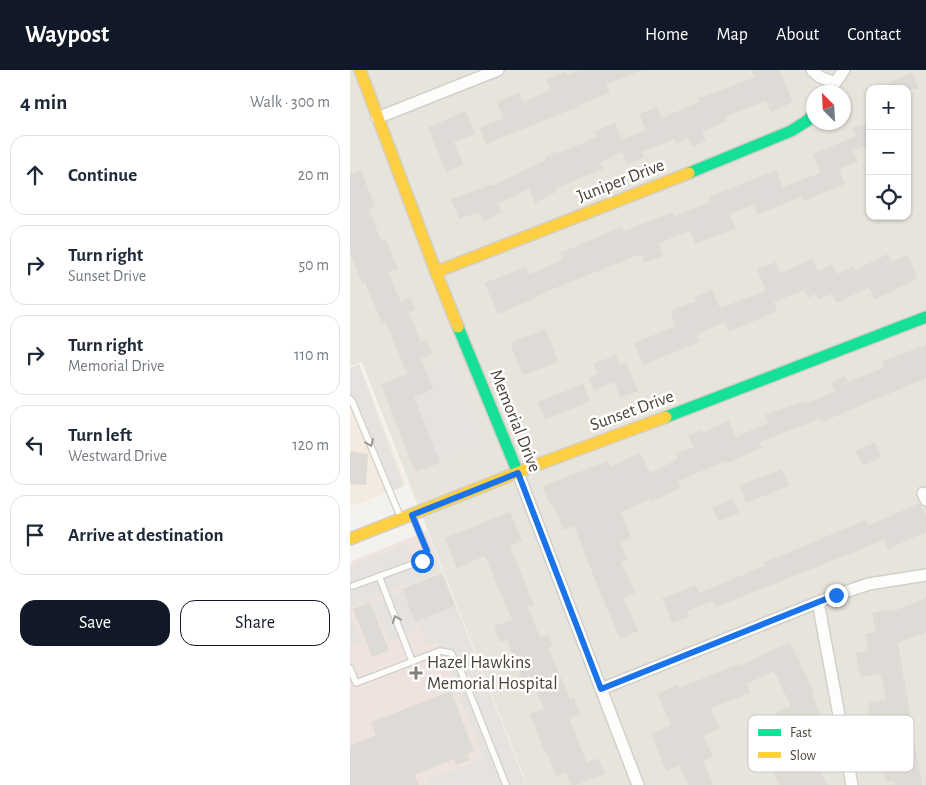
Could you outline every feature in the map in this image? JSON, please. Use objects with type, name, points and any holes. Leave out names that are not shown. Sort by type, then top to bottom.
[{"type":"street","name":"Memorial Drive","points":[[360,70],[436,272],[518,473],[638,785]]},
{"type":"street","points":[[377,118],[498,70]]},
{"type":"street","points":[[812,70],[829,85]]},
{"type":"street","points":[[834,85],[844,70]]},
{"type":"street","name":"Juniper Drive","points":[[436,272],[716,163],[791,131],[806,123]]},
{"type":"street","name":"Sunset Drive","points":[[350,539],[926,317]]},
{"type":"street","points":[[601,689],[818,602],[869,584],[926,575]]},
{"type":"street","points":[[818,602],[839,715]]},
{"type":"street","points":[[850,772],[852,785]]},
{"type":"lane","points":[[350,399],[406,517],[427,551],[422,561],[353,586]]},
{"type":"lane","points":[[379,576],[412,661]]},
{"type":"lane","points":[[350,687],[440,651],[451,653],[461,671],[506,785]]},
{"type":"lane","points":[[350,668],[356,683]]},
{"type":"shaded area","points":[[350,70],[926,70],[926,785],[527,785],[362,362],[350,366]]},
{"type":"shaded area","points":[[451,356],[487,444],[440,463],[414,397],[424,367]]},
{"type":"shaded area","points":[[359,364],[407,484],[350,507],[350,368]]},
{"type":"shaded area","points":[[359,364],[404,486],[386,494],[357,413],[350,407],[350,368]]},
{"type":"shaded area","name":"Hazel Hawkins Memorial Hospital","points":[[427,531],[526,785],[350,785],[350,562]]},
{"type":"shaded area","points":[[407,543],[412,554],[430,546],[440,572],[352,607],[350,603],[350,566]]},
{"type":"shaded area","points":[[402,591],[418,630],[389,642],[373,603]]},
{"type":"shaded area","points":[[456,606],[526,785],[430,785],[428,780],[483,758],[438,642],[427,646],[417,622]]},
{"type":"shaded area","points":[[350,613],[361,642],[350,646]]},
{"type":"building","points":[[579,70],[642,70],[606,85],[610,92],[486,144],[480,128],[503,118],[497,102],[519,93],[523,102],[551,90],[546,79],[565,72],[567,75]]},
{"type":"building","points":[[752,70],[779,70],[793,102],[771,112],[766,101],[726,116],[727,121],[702,132],[706,141],[692,147],[689,138],[676,144],[674,139],[642,152],[645,157],[627,165],[622,152],[600,162],[603,169],[555,189],[556,192],[535,203],[529,189],[498,204],[502,213],[483,221],[479,212],[459,219],[451,199],[492,186],[546,160],[545,157],[597,137],[595,131],[615,123],[622,140],[646,130],[639,114],[657,107],[662,118],[699,102],[698,99],[755,77]]},
{"type":"building","points":[[912,72],[919,89],[911,89],[911,85],[884,85]]},
{"type":"building","points":[[466,111],[475,134],[454,142],[463,165],[446,172],[428,127]]},
{"type":"building","points":[[866,123],[866,146],[853,151],[858,162],[839,169],[845,184],[804,201],[802,196],[757,215],[754,205],[730,214],[736,229],[695,244],[690,231],[659,243],[663,256],[644,263],[641,254],[538,295],[538,297],[498,314],[484,283],[526,267],[529,274],[563,260],[560,253],[622,227],[624,231],[673,212],[675,216],[711,202],[709,197],[776,170],[783,187],[820,173],[813,154],[856,136],[853,128]]},
{"type":"building","points":[[361,170],[375,207],[369,209],[381,241],[386,239],[398,269],[388,273],[401,302],[411,298],[415,310],[409,312],[421,343],[427,340],[432,354],[421,359],[433,389],[414,397],[440,463],[415,472],[381,384],[407,374],[386,322],[382,323],[365,282],[362,283],[350,253],[350,174]]},
{"type":"building","points":[[888,254],[892,262],[907,255],[918,278],[875,300],[869,288],[836,303],[832,294],[819,300],[816,294],[808,298],[804,290],[774,302],[777,311],[729,332],[725,322],[697,334],[700,342],[643,365],[634,343],[676,326],[670,311],[696,301],[694,297],[712,290],[720,308],[766,291],[757,269],[776,262],[780,273],[813,259],[818,271],[833,264],[837,274],[853,266],[855,270]]},
{"type":"building","points":[[546,329],[558,362],[523,375],[510,343]]},
{"type":"building","points":[[926,345],[926,378],[822,422],[820,419],[760,442],[762,448],[678,481],[681,488],[651,502],[650,499],[621,512],[631,538],[620,542],[627,559],[621,562],[635,593],[624,598],[638,631],[620,639],[574,526],[564,530],[543,486],[608,461],[610,467],[640,453],[650,473],[678,459],[676,454],[693,447],[688,435],[701,430],[702,433],[729,421],[736,437],[768,423],[765,415],[804,401],[805,404],[835,391],[831,382],[845,376],[848,382],[884,368],[882,361]]},
{"type":"building","points":[[616,355],[620,365],[626,363],[638,391],[620,398],[614,382],[594,390],[589,378],[598,374],[593,364]]},
{"type":"building","points":[[583,384],[590,401],[545,420],[538,402]]},
{"type":"building","points":[[875,442],[882,457],[863,466],[855,451]]},
{"type":"building","points":[[350,451],[368,454],[366,485],[350,484]]},
{"type":"building","points":[[782,469],[789,486],[746,503],[739,486]]},
{"type":"building","points":[[733,499],[739,513],[718,521],[712,507]]},
{"type":"building","points":[[919,503],[926,516],[926,532],[888,549],[884,540],[716,607],[713,601],[687,611],[689,617],[672,623],[662,598],[696,585],[699,593],[764,566],[763,563],[866,520],[868,526]]},
{"type":"building","points":[[510,512],[522,541],[510,546],[534,605],[528,607],[540,638],[548,635],[553,646],[548,648],[570,699],[574,698],[580,714],[569,718],[587,763],[598,758],[605,774],[576,785],[571,785],[566,772],[556,776],[547,753],[545,754],[530,714],[544,709],[529,675],[522,679],[507,640],[500,642],[494,626],[512,620],[485,556],[457,568],[445,538]]},
{"type":"building","points":[[442,573],[455,606],[415,622],[402,589]]},
{"type":"building","points":[[926,598],[926,632],[898,643],[910,715],[870,715],[868,703],[886,700],[881,673],[860,677],[856,653],[868,651],[865,634],[876,632],[872,613],[892,609],[893,611]]},
{"type":"building","points":[[370,602],[389,650],[372,657],[353,609]]},
{"type":"building","points":[[790,642],[814,692],[812,693],[819,714],[776,715],[775,713],[791,707],[774,671],[747,684],[750,693],[711,708],[720,729],[703,736],[713,756],[703,761],[713,785],[688,785],[679,765],[666,771],[651,734],[671,725],[657,694],[677,684],[679,688],[739,664],[739,666]]},
{"type":"building","points":[[451,691],[474,751],[467,754],[470,760],[456,765],[454,759],[415,775],[419,785],[350,785],[350,746],[376,735],[371,722]]},
{"type":"building","points":[[914,738],[922,785],[895,785],[894,780],[886,782],[884,772],[914,772]]},
{"type":"building","points":[[773,772],[821,772],[827,785],[779,785]]},
{"type":"traffic: fast","points":[[689,173],[791,131],[806,122]]},
{"type":"traffic: fast","points":[[666,417],[926,317]]},
{"type":"traffic: fast","points":[[458,327],[518,473]]},
{"type":"traffic: slow","points":[[360,70],[458,327]]},
{"type":"traffic: slow","points":[[436,272],[689,173]]},
{"type":"traffic: slow","points":[[350,539],[539,464],[666,417]]},
{"type":"place","name":"Hazel Hawkins Memorial Hospital","points":[[416,673]]},
{"type":"route","points":[[422,561],[427,551],[412,515],[518,473],[601,689],[836,595]]}]
